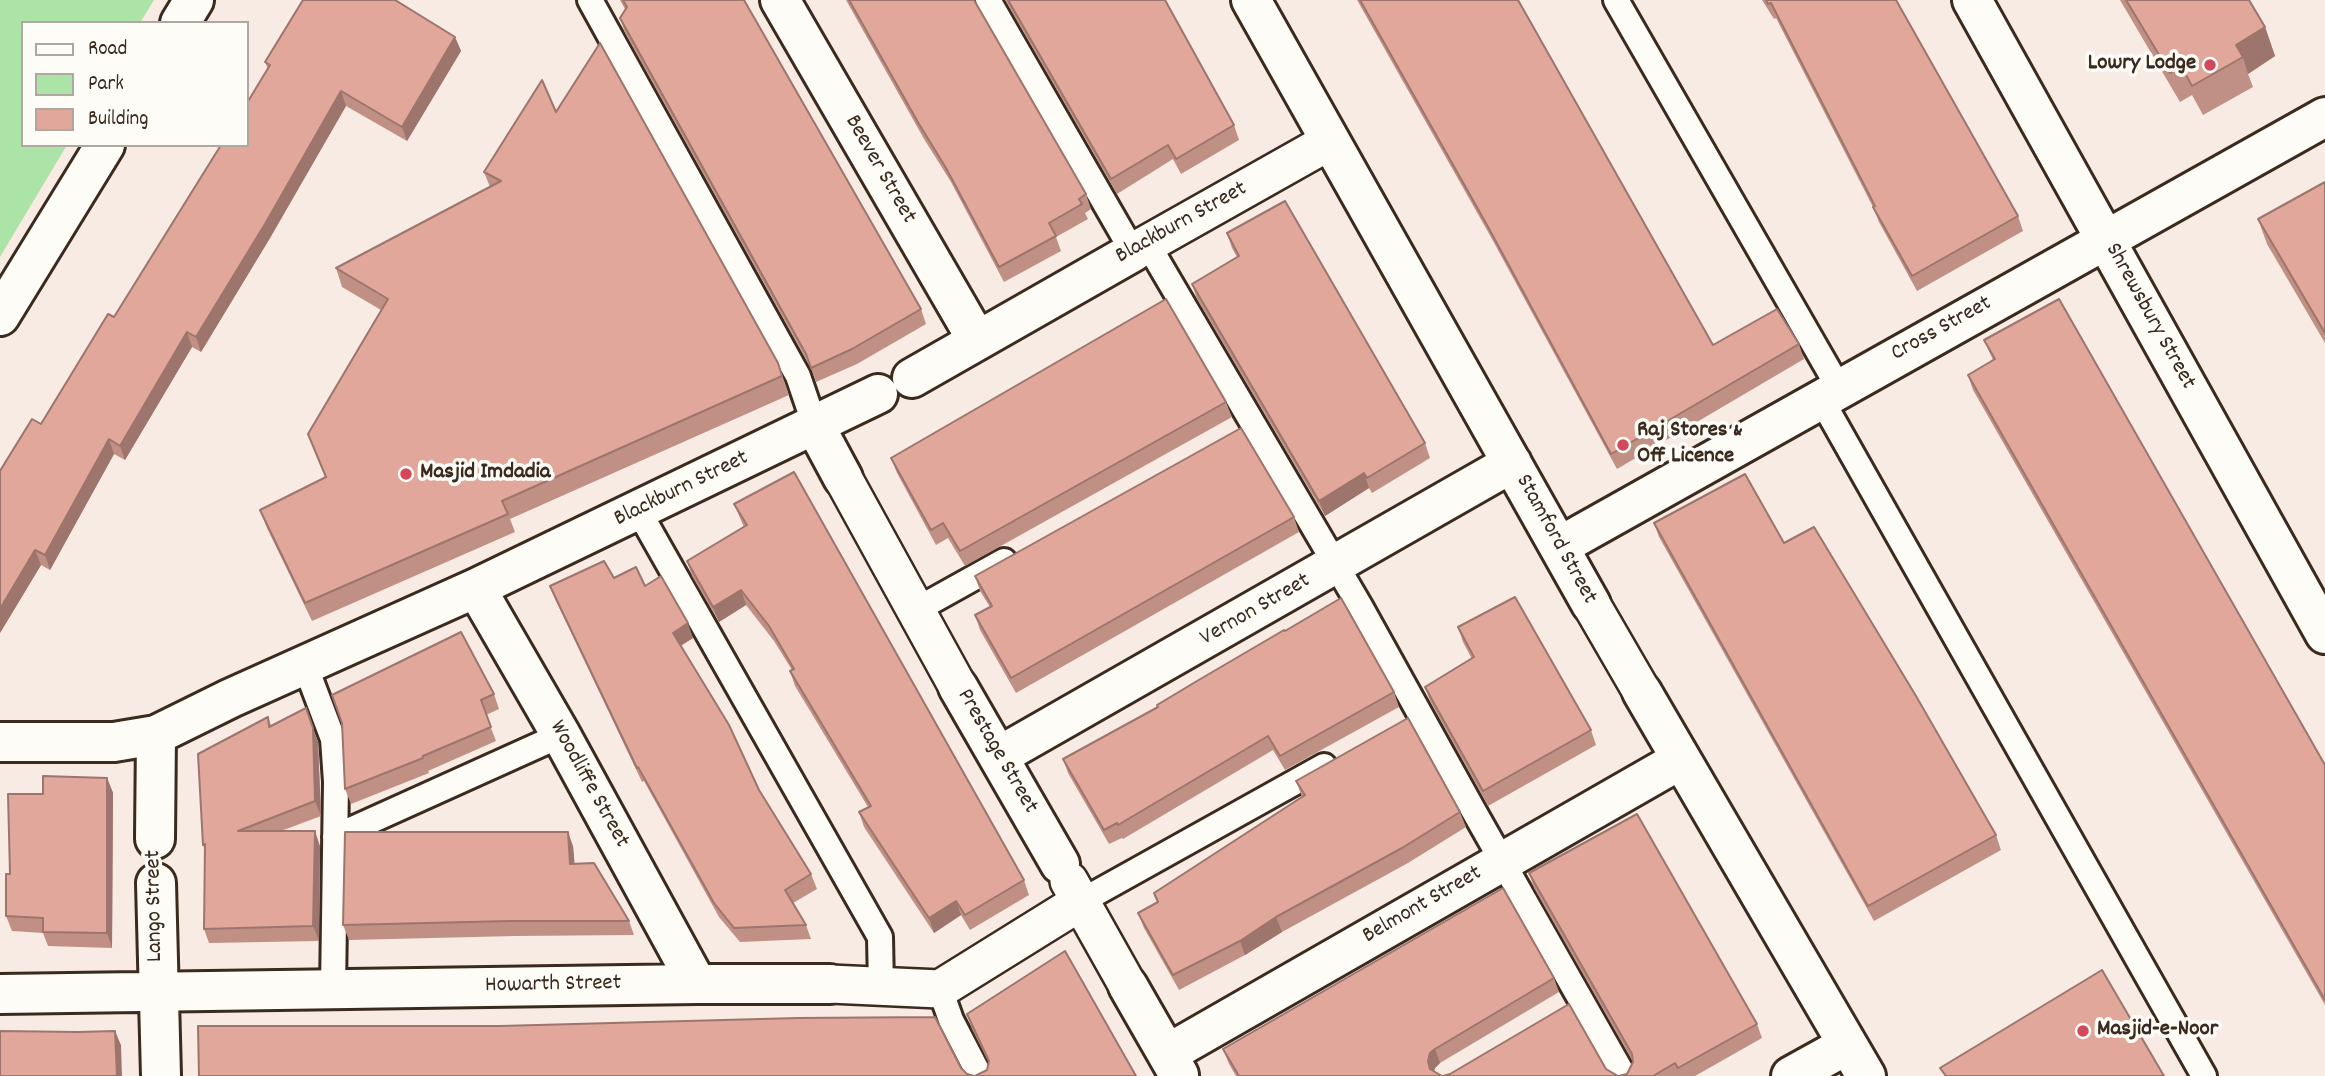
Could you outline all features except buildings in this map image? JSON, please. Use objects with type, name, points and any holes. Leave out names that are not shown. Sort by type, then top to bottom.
[{"type":"street","points":[[181,21],[194,0]]},
{"type":"street","name":"Beever Street","points":[[780,0],[977,340]]},
{"type":"street","name":"Stamford Street","points":[[1251,0],[1680,760],[1856,1060]]},
{"type":"street","name":"Shrewsbury Street","points":[[1972,0],[2325,634]]},
{"type":"street","name":"Cross Street","points":[[1560,546],[2325,117]]},
{"type":"street","name":"Blackburn Street","points":[[0,742],[114,742],[156,735],[476,588],[895,386],[1330,141]]},
{"type":"street","points":[[0,316],[104,147]]},
{"type":"street","name":"Prestage Street","points":[[815,426],[958,687],[1174,1065]]},
{"type":"street","name":"Vernon Street","points":[[999,756],[1512,463]]},
{"type":"street","name":"Woodliffe Street","points":[[476,588],[561,735],[697,984]]},
{"type":"street","name":"Lango Street","points":[[156,735],[157,992],[161,1076]]},
{"type":"street","name":"Belmont Street","points":[[1174,1065],[1502,861],[1680,760]]},
{"type":"street","points":[[940,989],[1080,902]]},
{"type":"street","name":"Howarth Street","points":[[0,994],[697,984],[830,984],[940,989]]},
{"type":"street","points":[[1791,1076],[1856,1060]]},
{"type":"lane","points":[[590,0],[798,376],[815,426]]},
{"type":"lane","points":[[988,0],[1337,565],[1624,1076]]},
{"type":"lane","points":[[1616,0],[2204,1076]]},
{"type":"lane","points":[[1227,437],[1251,423]]},
{"type":"lane","points":[[638,510],[880,937],[881,987]]},
{"type":"lane","points":[[916,610],[1023,550]]},
{"type":"lane","points":[[305,665],[333,739],[336,782],[332,989]]},
{"type":"lane","points":[[1394,727],[1419,713]]},
{"type":"lane","points":[[335,837],[561,735]]},
{"type":"lane","points":[[1080,902],[1345,754]]},
{"type":"lane","points":[[940,989],[951,1020],[980,1076]]},
{"type":"lane","points":[[1555,1012],[1579,998]]},
{"type":"green space","points":[[0,0],[154,0],[141,21],[21,21],[21,147],[66,147],[0,257]]},
{"type":"place","name":"Lowry Lodge","points":[[2210,65]]},
{"type":"place","name":"Raj Stores & Off Licence","points":[[1623,445]]},
{"type":"place","name":"Masjid Imdadia","points":[[406,474]]},
{"type":"place","name":"Masjid-e-Noor","points":[[2083,1031]]}]
